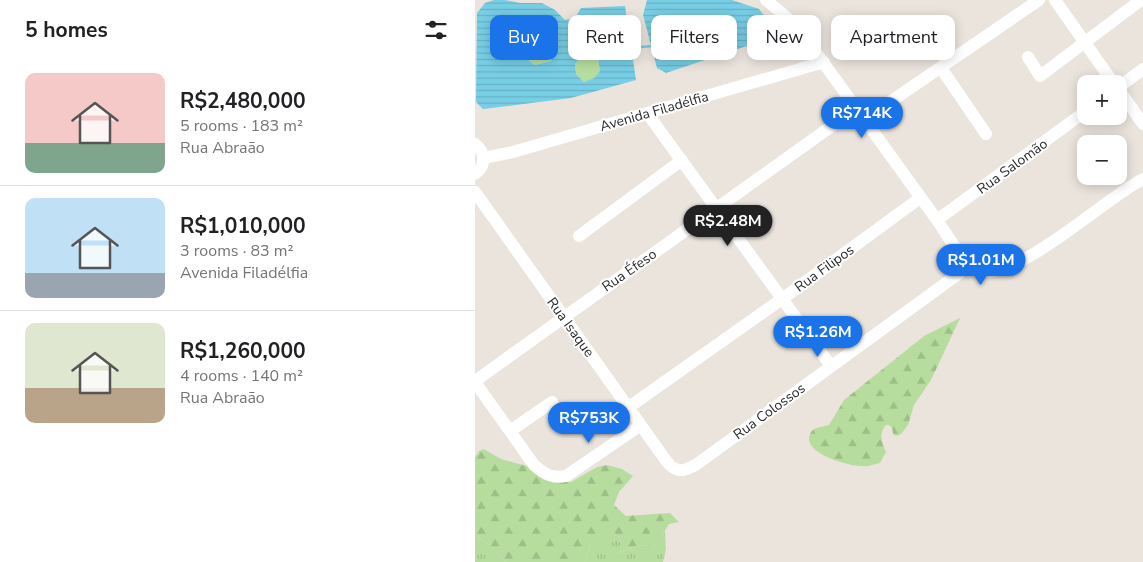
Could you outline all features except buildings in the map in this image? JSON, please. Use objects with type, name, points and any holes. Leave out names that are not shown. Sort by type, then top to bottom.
[{"type":"street","points":[[766,0],[791,21],[824,62],[937,220],[968,268],[981,272],[998,270],[1022,261],[1143,179]]},
{"type":"street","points":[[865,119],[1039,0]]},
{"type":"street","points":[[1055,0],[1109,75]]},
{"type":"street","points":[[1027,57],[1040,76],[1141,0]]},
{"type":"street","name":"Avenida Filadélfia","points":[[484,158],[513,152],[824,62]]},
{"type":"street","points":[[941,68],[987,134]]},
{"type":"street","points":[[1127,82],[1143,69]]},
{"type":"street","points":[[1127,100],[1143,124]]},
{"type":"street","name":"Rua Éfeso","points":[[475,381],[857,108]]},
{"type":"street","points":[[647,113],[831,366]]},
{"type":"street","name":"Rua Salomão","points":[[937,220],[1077,118]]},
{"type":"street","points":[[475,144],[482,152],[484,158],[483,165],[475,174]]},
{"type":"street","points":[[579,236],[682,160]]},
{"type":"street","name":"Rua Isaque","points":[[475,192],[667,462]]},
{"type":"street","name":"Rua Filipos","points":[[629,407],[782,299],[920,198]]},
{"type":"street","name":"Rua Colossos","points":[[667,462],[676,470],[684,471],[689,469],[968,268]]},
{"type":"street","points":[[475,381],[534,465],[547,475],[559,478],[566,476],[641,425]]},
{"type":"street","points":[[510,431],[551,402]]},
{"type":"green space","points":[[528,60],[551,60],[551,61],[535,65]]},
{"type":"green space","points":[[579,60],[598,60],[600,71],[594,78],[584,82],[576,74],[575,64]]},
{"type":"green space","points":[[960,318],[931,380],[914,405],[908,425],[901,434],[896,436],[889,425],[886,425],[884,428],[882,438],[886,452],[880,463],[868,466],[853,465],[833,460],[816,451],[809,439],[811,432],[816,428],[829,425],[844,400],[924,336]]},
{"type":"green space","points":[[484,449],[501,459],[527,466],[552,481],[571,482],[597,467],[607,465],[622,469],[633,476],[619,492],[614,505],[626,516],[670,513],[679,522],[669,524],[655,545],[636,546],[616,553],[621,542],[620,537],[608,535],[600,538],[590,546],[585,562],[506,562],[490,545],[475,535],[475,457],[479,451]]},
{"type":"green space","points":[[665,532],[666,549],[663,562],[585,562],[590,546],[600,537],[612,535],[620,537],[621,542],[617,553],[636,546],[655,545]]},
{"type":"green space","points":[[475,535],[490,545],[506,562],[475,562]]},
{"type":"water","points":[[494,0],[542,3],[555,10],[565,20],[568,19],[568,60],[579,60],[575,64],[576,74],[584,82],[594,78],[600,71],[598,60],[633,60],[636,80],[571,98],[483,109],[476,102],[477,13],[485,3]]},
{"type":"water","points":[[647,0],[732,0],[759,9],[764,15],[747,15],[747,46],[737,49],[737,15],[651,15],[651,45],[643,15]]},
{"type":"water","points":[[625,6],[626,15],[577,15],[581,8]]},
{"type":"water","points":[[655,60],[705,60],[666,73],[657,68]]},
{"type":"waterway","points":[[641,47],[651,46]]}]
